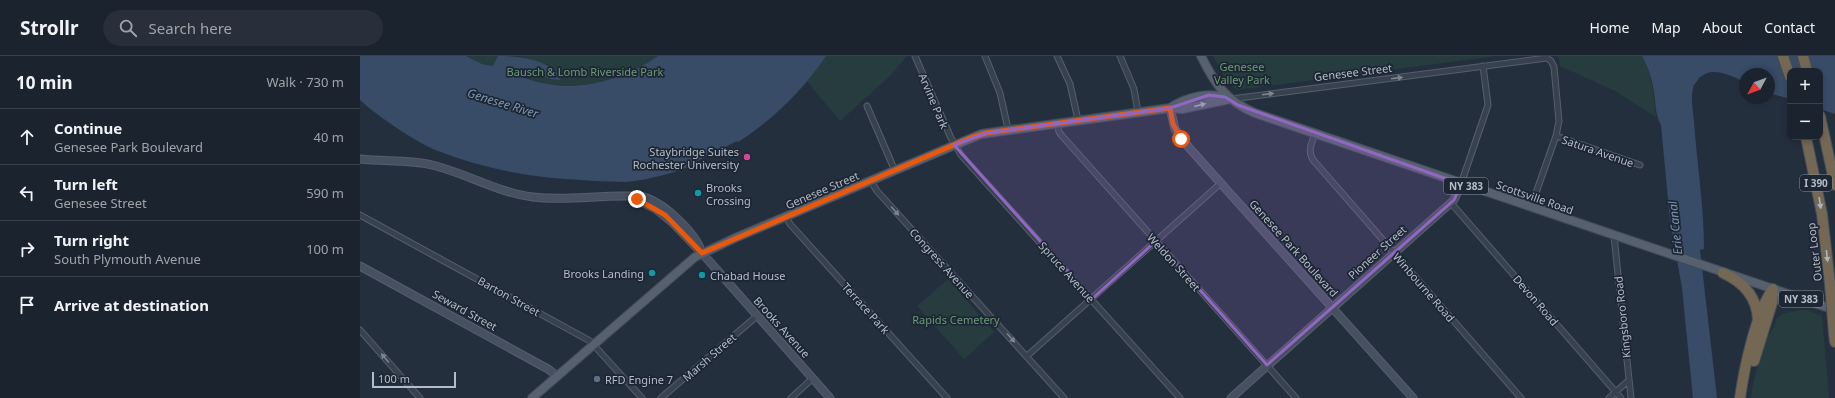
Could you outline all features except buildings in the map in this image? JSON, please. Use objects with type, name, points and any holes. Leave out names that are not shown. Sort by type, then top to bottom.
[{"type":"highway","points":[[1783,56],[1787,68]]},
{"type":"highway","points":[[1803,56],[1806,68]]},
{"type":"highway","name":"I 390","points":[[1823,130],[1835,185]]},
{"type":"highway","name":"Outer Loop","points":[[1807,140],[1824,229],[1835,338]]},
{"type":"highway","points":[[1723,273],[1736,281],[1748,292],[1757,309],[1757,326]]},
{"type":"highway","points":[[1740,398],[1748,357],[1757,326],[1765,302],[1773,290]]},
{"type":"highway","points":[[1746,398],[1754,360],[1772,303],[1773,290]]},
{"type":"main road","name":"Scottsville Road","points":[[1201,56],[1216,84],[1230,99],[1255,113],[1670,256],[1835,310]]},
{"type":"main road","name":"Genesee Street","points":[[532,398],[695,257],[954,145],[981,134],[1008,129],[1170,108],[1182,109],[1230,99]]},
{"type":"street","name":"Arvine Park","points":[[915,56],[954,145]]},
{"type":"street","points":[[985,56],[1000,93],[1008,129]]},
{"type":"street","points":[[1057,56],[1070,84],[1078,120]]},
{"type":"street","points":[[1120,56],[1134,89],[1138,112]]},
{"type":"street","name":"Genesee Street","points":[[1230,99],[1543,58],[1550,60],[1554,67],[1560,111],[1556,136]]},
{"type":"street","points":[[1461,184],[1488,105],[1483,66]]},
{"type":"street","points":[[867,106],[895,171]]},
{"type":"street","name":"Genesee Park Boulevard","points":[[1170,108],[1173,124],[1178,134],[1413,398]]},
{"type":"street","name":"Weldon Street","points":[[1057,123],[1059,132],[1063,137],[1296,398]]},
{"type":"street","name":"Winbourne Road","points":[[1314,134],[1310,148],[1312,158],[1521,398]]},
{"type":"street","points":[[1531,207],[1556,136]]},
{"type":"street","name":"Satura Avenue","points":[[1556,136],[1640,165]]},
{"type":"street","name":"Spruce Avenue","points":[[954,145],[961,155],[1180,398]]},
{"type":"street","name":"Brooks Avenue","points":[[360,159],[424,163],[532,197],[630,196],[661,212],[702,253],[830,398]]},
{"type":"street","name":"Congress Avenue","points":[[871,181],[877,191],[1064,398]]},
{"type":"street","points":[[1027,356],[1221,183]]},
{"type":"street","name":"Pioneer Street","points":[[1231,398],[1393,252],[1451,203],[1458,195],[1461,184]]},
{"type":"street","name":"Devon Road","points":[[1451,203],[1621,398]]},
{"type":"street","name":"Barton Street","points":[[360,215],[594,344],[642,398]]},
{"type":"street","name":"Terrace Park","points":[[786,217],[792,226],[947,398]]},
{"type":"street","name":"Kingsboro Road","points":[[1614,236],[1631,398]]},
{"type":"street","name":"Seward Street","points":[[360,266],[548,368],[557,376]]},
{"type":"street","name":"Marsh Street","points":[[661,398],[757,316]]},
{"type":"street","points":[[360,330],[420,398]]},
{"type":"street","points":[[791,398],[813,378]]},
{"type":"street","points":[[1608,398],[1629,380]]},
{"type":"highlighted area","points":[[1209,95],[1225,97],[1238,105],[1461,184],[1454,200],[1267,365],[1156,241],[1092,299],[954,145],[986,133],[1170,108]]},
{"type":"green space","name":"Bausch & Lomb Riverside Park","points":[[466,56],[498,56],[493,66],[482,64]]},
{"type":"green space","name":"Bausch & Lomb Riverside Park","points":[[518,56],[658,56],[642,66],[624,74],[588,84],[569,86],[550,85],[514,73],[512,69],[516,68],[551,79],[560,79],[559,73],[549,65]]},
{"type":"green space","points":[[826,56],[907,56],[890,76],[840,121],[806,80]]},
{"type":"green space","name":"Genesee Valley Park","points":[[1213,56],[1496,56],[1237,90],[1226,80]]},
{"type":"green space","points":[[1557,56],[1642,56],[1650,78],[1656,117],[1615,91],[1560,66],[1559,58]]},
{"type":"green space","name":"Rapids Cemetery","points":[[948,279],[994,332],[964,359],[917,306]]},
{"type":"green space","points":[[1806,310],[1822,316],[1829,398],[1751,398],[1761,356],[1776,319],[1783,314]]},
{"type":"water","name":"Genesee River","points":[[360,56],[466,56],[482,64],[493,66],[498,56],[530,59],[552,68],[559,73],[560,80],[551,79],[516,68],[512,69],[514,73],[550,85],[569,86],[588,84],[624,74],[642,66],[658,56],[826,56],[808,80],[787,103],[764,123],[739,141],[713,156],[685,168],[655,177],[625,182],[556,178],[517,173],[467,161],[429,147],[376,114],[360,100]]},
{"type":"water","name":"Erie Canal","points":[[1642,56],[1835,56],[1835,114],[1823,110],[1823,68],[1787,68],[1787,98],[1775,95],[1775,68],[1739,68],[1739,80],[1724,73],[1707,73],[1694,85],[1692,103],[1704,233],[1704,249],[1700,250],[1717,398],[1693,398],[1682,288],[1670,220],[1661,125],[1657,113],[1651,78]]},
{"type":"pier","points":[[737,141],[739,144],[698,164],[697,161]]},
{"type":"place","name":"Staybridge Suites Rochester University","points":[[747,157]]},
{"type":"place","name":"Brooks Crossing","points":[[698,193]]},
{"type":"place","name":"Brooks Landing","points":[[652,273]]},
{"type":"place","name":"Chabad House","points":[[702,275]]},
{"type":"place","name":"RFD Engine 7","points":[[597,379]]},
{"type":"route","points":[[637,199],[665,215],[702,253],[970,138],[986,133],[1170,108],[1173,124],[1181,139]]}]
